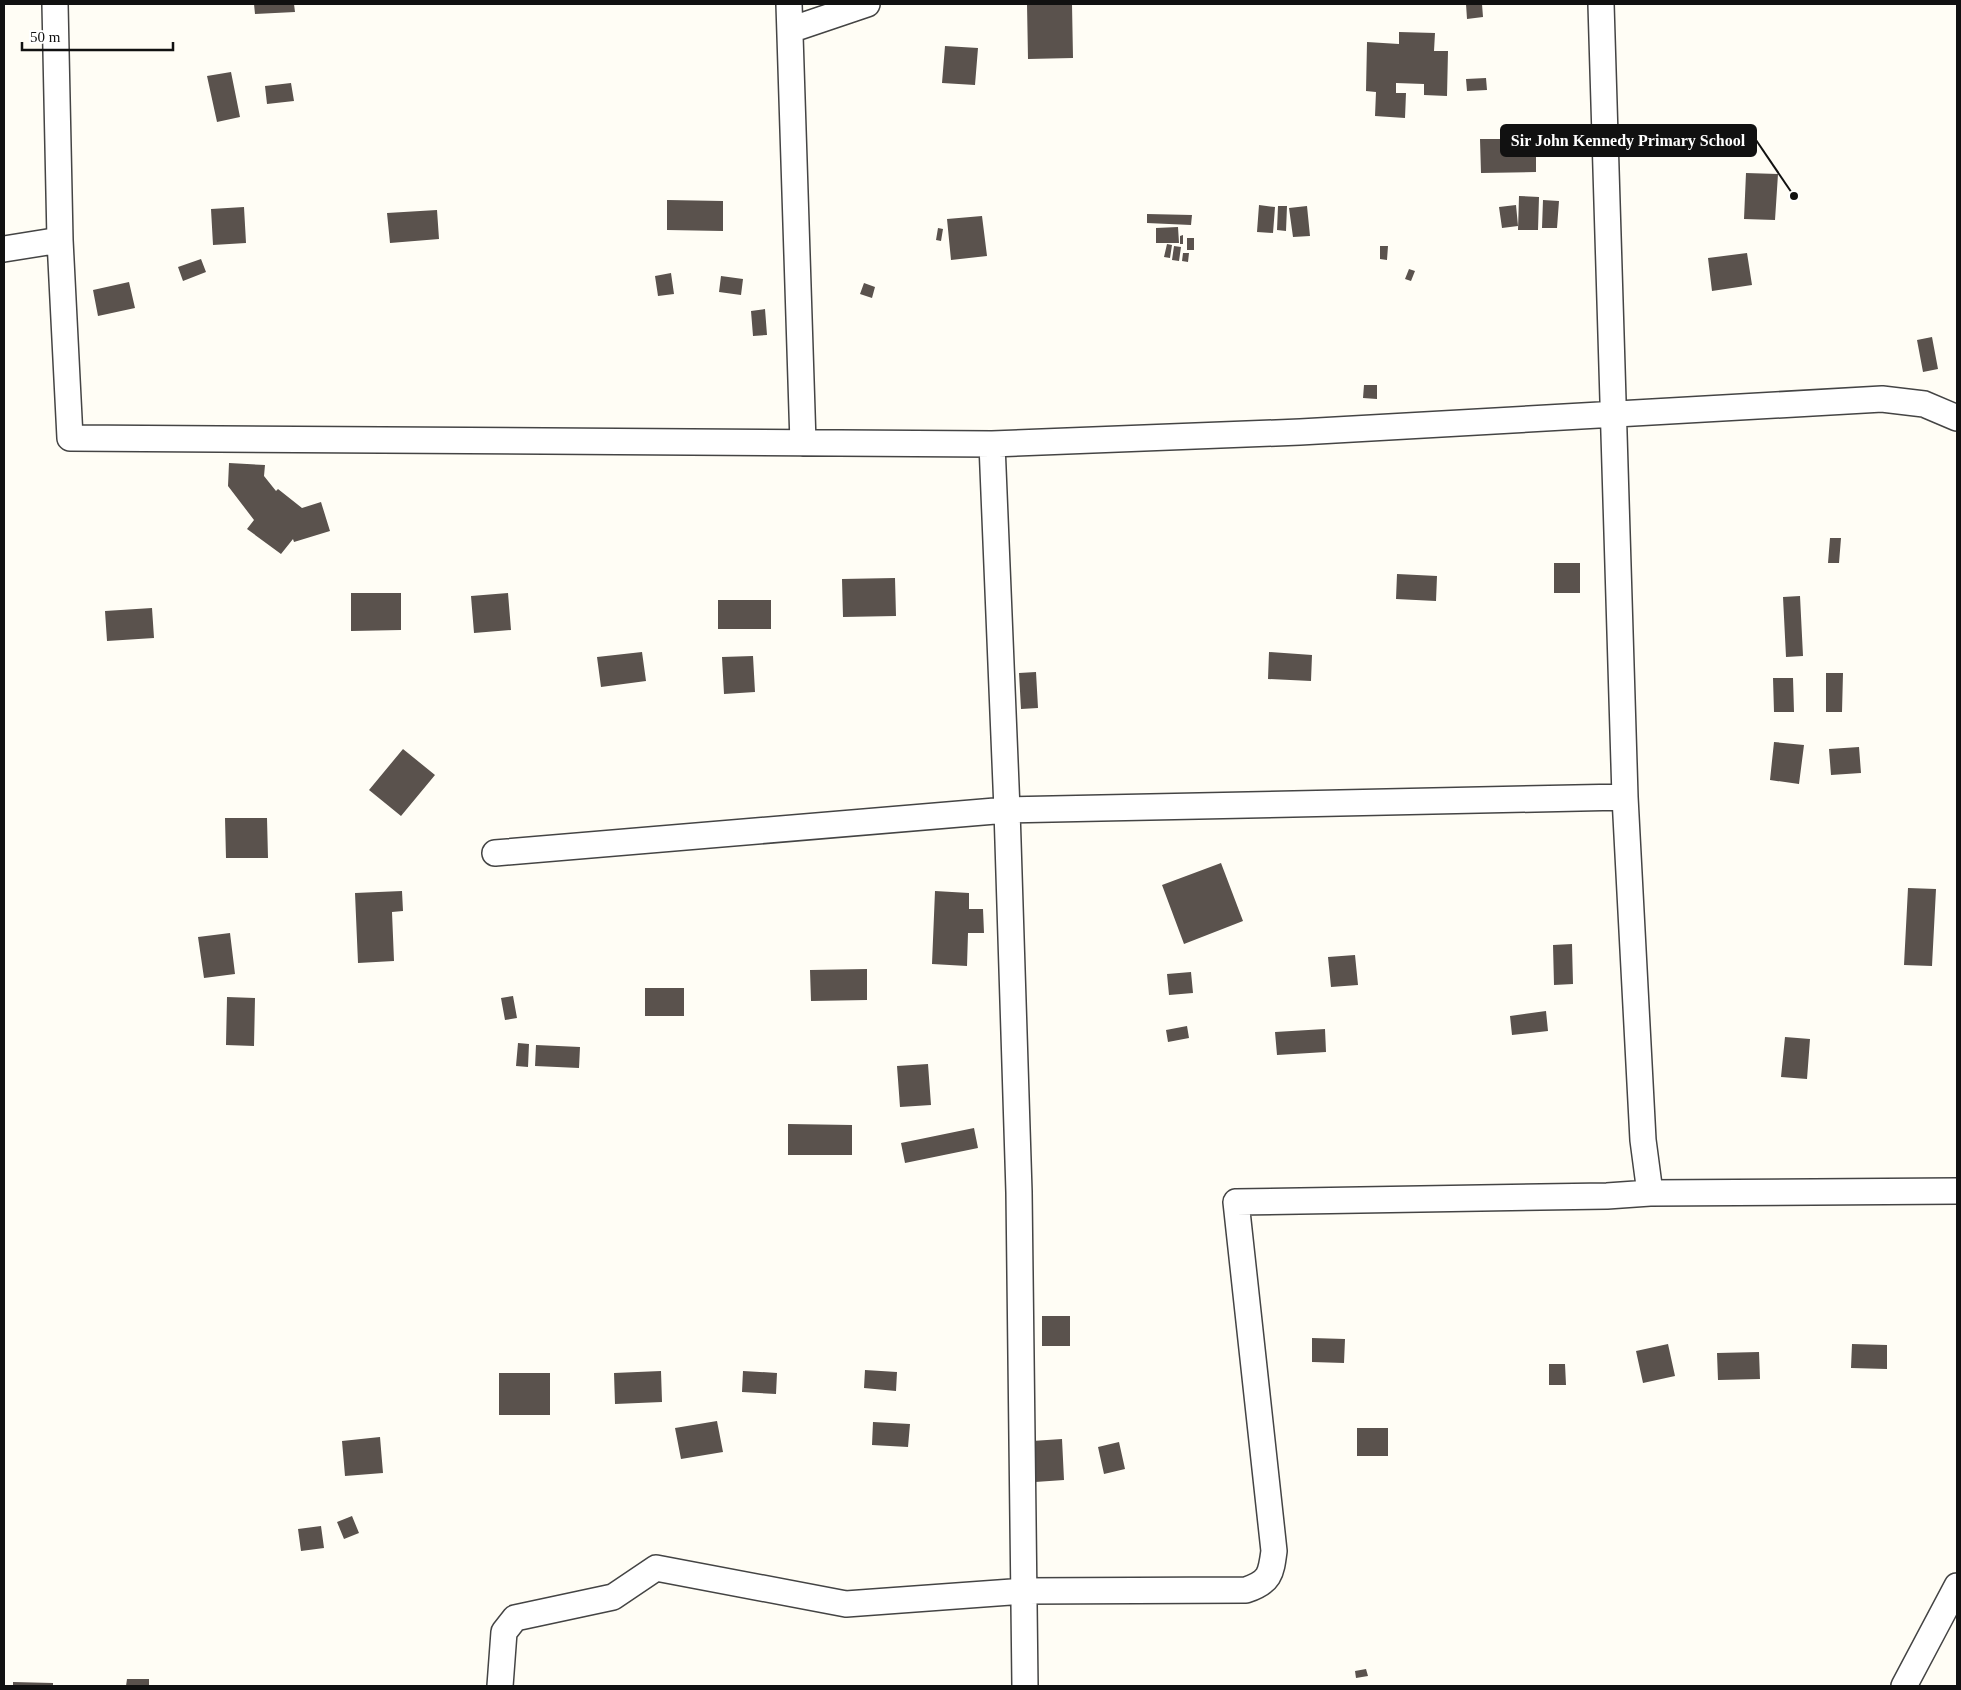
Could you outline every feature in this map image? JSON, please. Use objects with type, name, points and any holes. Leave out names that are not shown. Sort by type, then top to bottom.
[{"type":"street","points":[[55,4],[60,240],[70,438],[992,444],[1300,432],[1882,399],[1924,404],[1957,418]]},
{"type":"street","points":[[789,4],[804,443]]},
{"type":"street","points":[[790,30],[867,4]]},
{"type":"street","points":[[1601,4],[1626,797],[1643,1140],[1650,1193]]},
{"type":"street","points":[[4,249],[60,240]]},
{"type":"street","points":[[992,444],[1007,810],[1019,1192],[1025,1686]]},
{"type":"street","points":[[495,853],[1007,810],[1626,797]]},
{"type":"street","points":[[500,1686],[504,1632],[515,1618],[613,1597],[656,1568],[846,1604],[1024,1591],[1246,1590],[1260,1585],[1271,1572],[1274,1551],[1236,1202],[1607,1196],[1650,1193],[1957,1191]]},
{"type":"street","points":[[1904,1686],[1957,1586]]},
{"type":"building","points":[[254,4],[294,4],[295,12],[255,14]]},
{"type":"building","points":[[1027,4],[1072,4],[1073,58],[1028,59]]},
{"type":"building","points":[[1466,4],[1482,4],[1483,17],[1467,19]]},
{"type":"building","points":[[1399,32],[1435,33],[1434,51],[1448,51],[1447,96],[1424,95],[1424,84],[1396,83],[1396,93],[1406,93],[1405,118],[1375,116],[1376,92],[1366,91],[1367,42],[1399,44]]},
{"type":"building","points":[[945,46],[978,48],[975,85],[942,83]]},
{"type":"building","points":[[231,72],[240,117],[217,122],[207,76]]},
{"type":"building","points":[[1486,78],[1487,90],[1467,91],[1466,79]]},
{"type":"building","points":[[291,83],[294,101],[267,104],[265,86]]},
{"type":"building","points":[[1480,139],[1536,139],[1536,172],[1481,173]]},
{"type":"building","points":[[1746,173],[1778,174],[1775,220],[1744,219]]},
{"type":"building","points":[[1519,196],[1539,197],[1538,230],[1518,230]]},
{"type":"building","points":[[667,200],[723,201],[723,231],[667,230]]},
{"type":"building","points":[[1543,200],[1559,201],[1557,228],[1542,228]]},
{"type":"building","points":[[1259,205],[1275,207],[1273,233],[1257,232]]},
{"type":"building","points":[[1516,205],[1518,226],[1502,228],[1499,207]]},
{"type":"building","points":[[1278,206],[1287,206],[1286,231],[1277,230]]},
{"type":"building","points":[[1307,206],[1310,236],[1293,237],[1289,208]]},
{"type":"building","points":[[244,207],[246,243],[213,245],[211,209]]},
{"type":"building","points":[[437,210],[439,239],[390,243],[387,213]]},
{"type":"building","points":[[1147,214],[1192,215],[1191,225],[1147,223]]},
{"type":"building","points":[[982,216],[987,256],[951,260],[947,219]]},
{"type":"building","points":[[1178,227],[1179,243],[1156,243],[1156,228]]},
{"type":"building","points":[[938,228],[943,229],[941,241],[936,240]]},
{"type":"building","points":[[1183,235],[1183,244],[1180,244],[1180,236]]},
{"type":"building","points":[[1187,238],[1194,238],[1194,250],[1187,250]]},
{"type":"building","points":[[1167,244],[1172,245],[1170,258],[1164,257]]},
{"type":"building","points":[[1174,246],[1181,247],[1179,261],[1172,260]]},
{"type":"building","points":[[1380,246],[1388,246],[1387,260],[1380,259]]},
{"type":"building","points":[[1183,253],[1189,253],[1188,262],[1182,261]]},
{"type":"building","points":[[1747,253],[1752,285],[1712,291],[1708,258]]},
{"type":"building","points":[[201,259],[206,272],[183,281],[178,267]]},
{"type":"building","points":[[1409,269],[1415,271],[1411,281],[1405,279]]},
{"type":"building","points":[[671,273],[674,294],[658,296],[655,276]]},
{"type":"building","points":[[721,276],[743,279],[741,295],[719,292]]},
{"type":"building","points":[[129,282],[135,308],[98,316],[93,290]]},
{"type":"building","points":[[864,283],[875,287],[872,298],[860,294]]},
{"type":"building","points":[[765,309],[767,335],[753,336],[751,311]]},
{"type":"building","points":[[1932,337],[1938,369],[1923,372],[1917,340]]},
{"type":"building","points":[[1364,385],[1377,385],[1377,399],[1363,398]]},
{"type":"building","points":[[229,463],[265,465],[264,476],[276,491],[278,489],[302,508],[321,502],[330,531],[294,542],[293,539],[281,554],[247,529],[254,520],[228,486]]},
{"type":"building","points":[[1830,538],[1841,538],[1839,563],[1828,563]]},
{"type":"building","points":[[1554,563],[1580,563],[1580,593],[1554,593]]},
{"type":"building","points":[[1397,574],[1437,576],[1436,601],[1396,599]]},
{"type":"building","points":[[895,578],[896,616],[843,617],[842,579]]},
{"type":"building","points":[[351,593],[401,593],[401,630],[351,631]]},
{"type":"building","points":[[508,593],[511,630],[474,633],[471,596]]},
{"type":"building","points":[[1800,596],[1803,656],[1786,657],[1783,597]]},
{"type":"building","points":[[718,600],[771,600],[771,629],[718,629]]},
{"type":"building","points":[[152,608],[154,638],[107,641],[105,611]]},
{"type":"building","points":[[642,652],[646,681],[601,687],[597,657]]},
{"type":"building","points":[[1269,652],[1312,655],[1311,681],[1268,679]]},
{"type":"building","points":[[753,656],[755,692],[724,694],[722,657]]},
{"type":"building","points":[[1036,672],[1038,708],[1021,709],[1019,673]]},
{"type":"building","points":[[1826,673],[1843,673],[1842,712],[1826,712]]},
{"type":"building","points":[[1773,678],[1793,678],[1794,712],[1774,712]]},
{"type":"building","points":[[1774,742],[1804,745],[1799,784],[1770,780]]},
{"type":"building","points":[[1859,747],[1861,773],[1831,775],[1829,749]]},
{"type":"building","points":[[403,749],[435,775],[401,816],[369,790]]},
{"type":"building","points":[[225,818],[267,818],[268,858],[226,858]]},
{"type":"building","points":[[1221,863],[1243,921],[1184,944],[1162,885]]},
{"type":"building","points":[[1908,888],[1936,889],[1932,966],[1904,965]]},
{"type":"building","points":[[402,891],[403,911],[392,912],[394,961],[358,963],[355,893]]},
{"type":"building","points":[[935,891],[969,893],[969,909],[983,909],[984,933],[968,933],[967,966],[932,964]]},
{"type":"building","points":[[230,933],[235,974],[204,978],[198,937]]},
{"type":"building","points":[[1572,944],[1573,984],[1554,985],[1553,945]]},
{"type":"building","points":[[1355,955],[1358,985],[1331,987],[1328,957]]},
{"type":"building","points":[[867,969],[867,1000],[811,1001],[810,970]]},
{"type":"building","points":[[1191,972],[1193,993],[1169,995],[1167,974]]},
{"type":"building","points":[[645,988],[684,988],[684,1016],[645,1016]]},
{"type":"building","points":[[513,996],[517,1018],[505,1020],[501,998]]},
{"type":"building","points":[[227,997],[255,998],[254,1046],[226,1045]]},
{"type":"building","points":[[1546,1011],[1548,1031],[1512,1035],[1510,1016]]},
{"type":"building","points":[[1187,1026],[1189,1038],[1168,1042],[1166,1030]]},
{"type":"building","points":[[1325,1029],[1326,1052],[1277,1055],[1275,1032]]},
{"type":"building","points":[[1785,1037],[1810,1039],[1807,1079],[1781,1077]]},
{"type":"building","points":[[518,1043],[529,1044],[528,1067],[516,1066]]},
{"type":"building","points":[[536,1045],[580,1047],[579,1068],[535,1066]]},
{"type":"building","points":[[928,1064],[931,1105],[900,1107],[897,1066]]},
{"type":"building","points":[[788,1124],[852,1125],[852,1155],[788,1155]]},
{"type":"building","points":[[974,1128],[978,1148],[905,1163],[901,1143]]},
{"type":"building","points":[[1042,1316],[1070,1316],[1070,1346],[1042,1346]]},
{"type":"building","points":[[1312,1338],[1345,1339],[1344,1363],[1312,1362]]},
{"type":"building","points":[[1668,1344],[1675,1376],[1643,1383],[1636,1351]]},
{"type":"building","points":[[1852,1344],[1887,1345],[1887,1369],[1851,1368]]},
{"type":"building","points":[[1759,1352],[1760,1379],[1718,1380],[1717,1353]]},
{"type":"building","points":[[1549,1364],[1565,1364],[1566,1385],[1549,1385]]},
{"type":"building","points":[[865,1370],[897,1372],[896,1391],[864,1388]]},
{"type":"building","points":[[661,1371],[662,1402],[615,1404],[614,1373]]},
{"type":"building","points":[[743,1371],[777,1373],[776,1394],[742,1392]]},
{"type":"building","points":[[499,1373],[550,1373],[550,1415],[499,1415]]},
{"type":"building","points":[[717,1421],[723,1452],[681,1459],[675,1428]]},
{"type":"building","points":[[873,1422],[910,1424],[908,1447],[872,1445]]},
{"type":"building","points":[[1357,1428],[1388,1428],[1388,1456],[1357,1456]]},
{"type":"building","points":[[380,1437],[383,1473],[345,1476],[342,1441]]},
{"type":"building","points":[[1062,1439],[1064,1480],[1035,1482],[1032,1441]]},
{"type":"building","points":[[1119,1442],[1125,1469],[1104,1474],[1098,1447]]},
{"type":"building","points":[[352,1516],[359,1533],[344,1539],[337,1522]]},
{"type":"building","points":[[321,1526],[324,1548],[301,1551],[298,1529]]},
{"type":"building","points":[[1366,1669],[1368,1676],[1356,1678],[1355,1671]]},
{"type":"building","points":[[127,1679],[149,1679],[149,1686],[126,1686]]},
{"type":"building","points":[[13,1682],[53,1683],[53,1686],[13,1686]]},
{"type":"place","name":"Sir John Kennedy Primary School","points":[[1794,196]]}]
